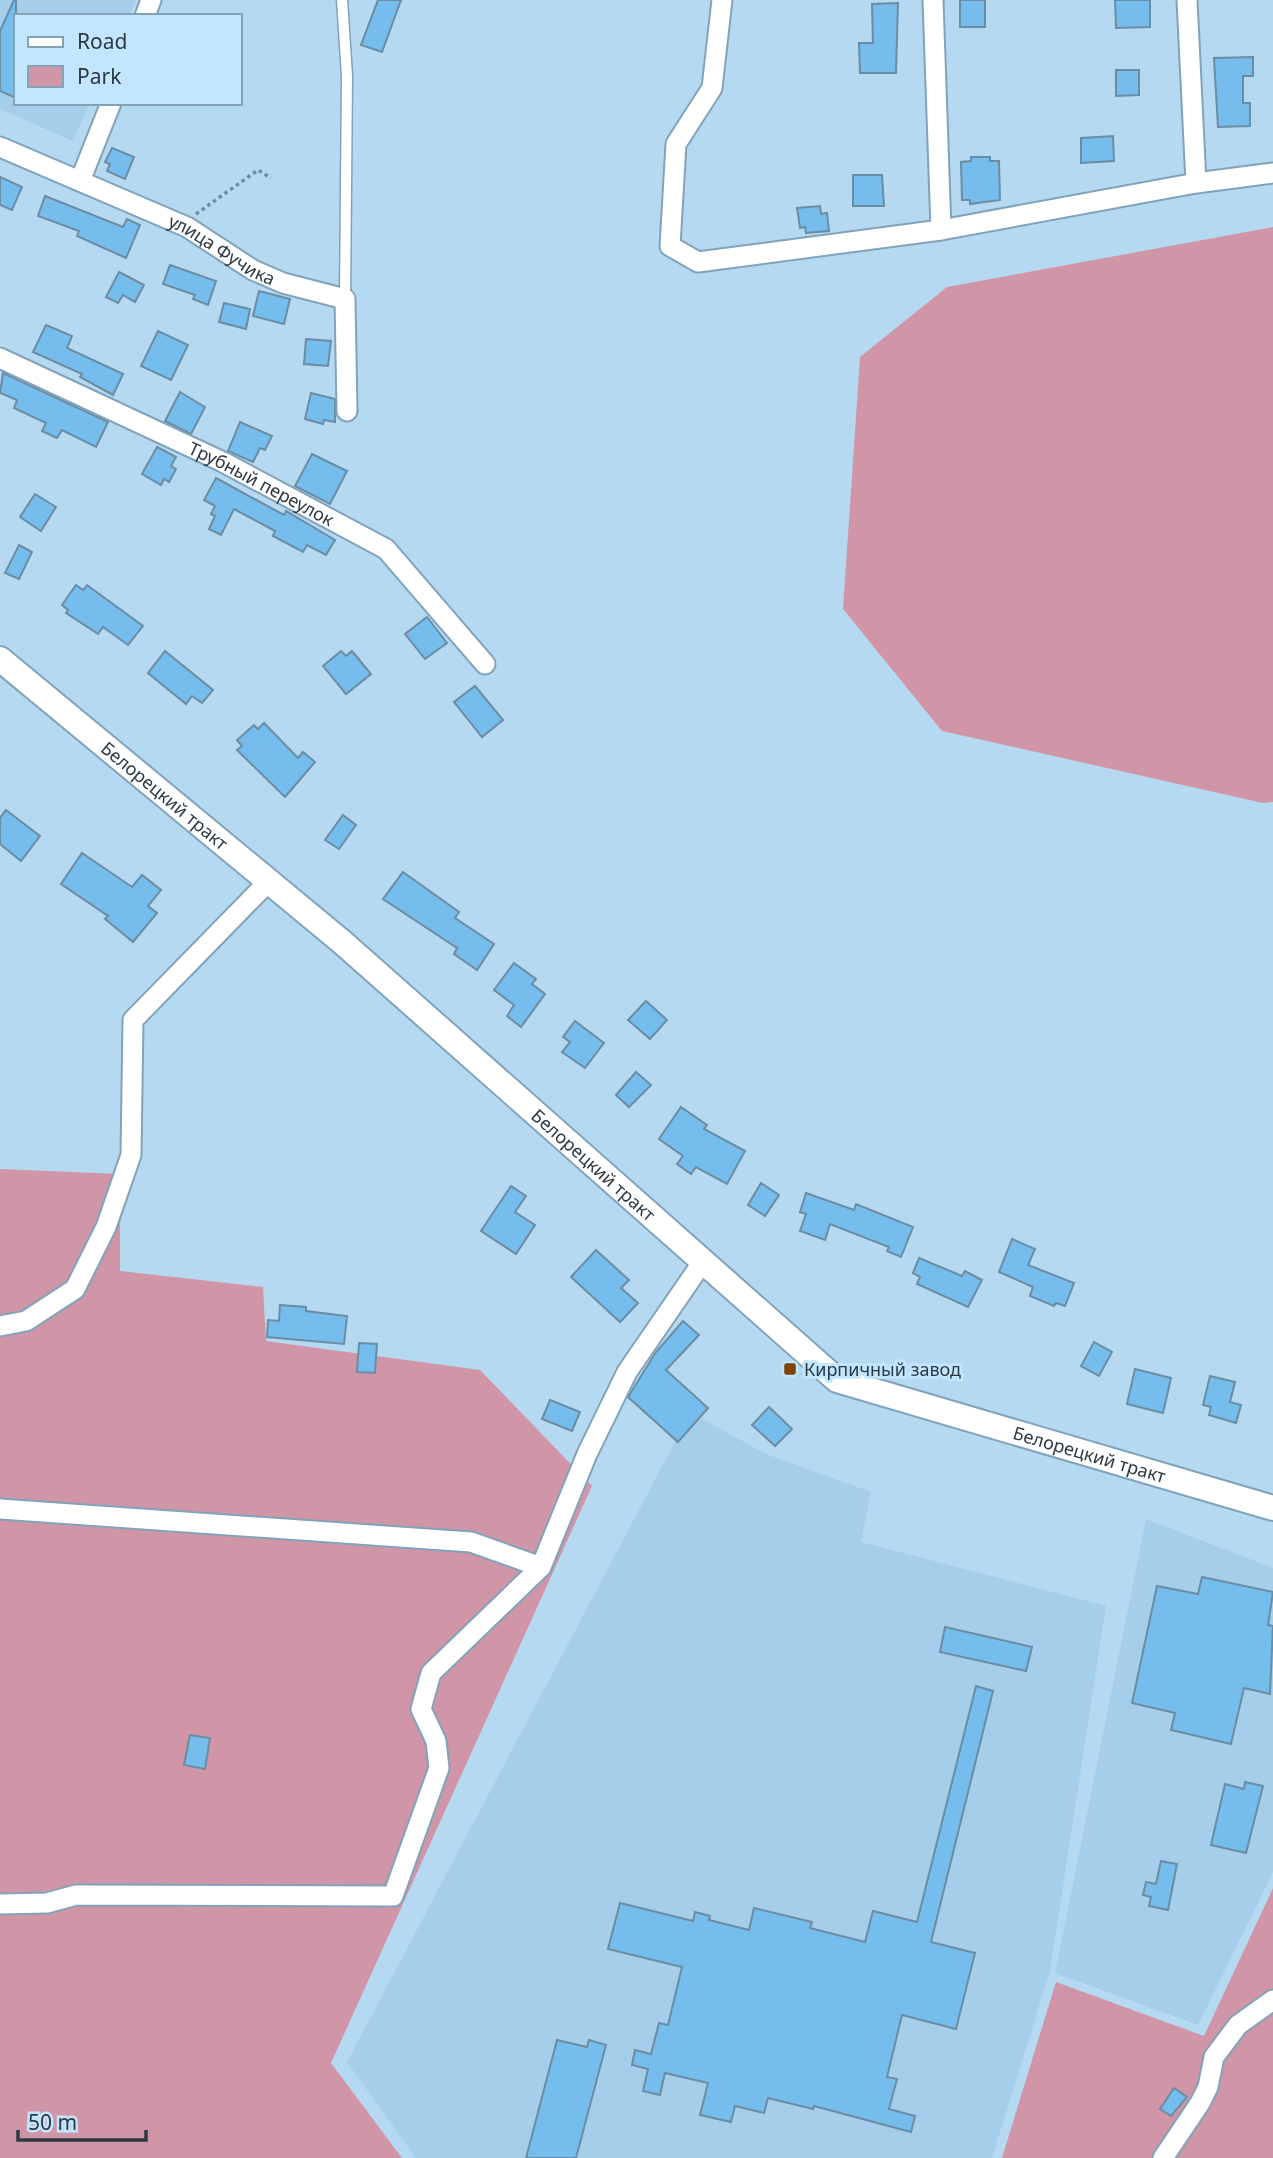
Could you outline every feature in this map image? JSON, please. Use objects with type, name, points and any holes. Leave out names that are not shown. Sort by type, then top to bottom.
[{"type":"street","points":[[722,0],[712,88],[676,144],[670,246],[698,262],[941,230],[1196,183],[1273,173]]},
{"type":"street","points":[[933,0],[941,230]]},
{"type":"street","points":[[1187,0],[1196,183]]},
{"type":"street","points":[[80,181],[110,105]]},
{"type":"street","name":"улица Фучика","points":[[0,147],[187,227],[253,270],[283,283],[345,299]]},
{"type":"street","points":[[345,299],[347,411]]},
{"type":"street","name":"Трубный переулок","points":[[0,358],[223,463],[386,549],[485,664]]},
{"type":"street","name":"Белорецкий тракт","points":[[0,659],[342,942],[837,1380],[1273,1508]]},
{"type":"street","points":[[0,1326],[26,1321],[75,1289],[106,1227],[131,1155],[133,1020],[268,882]]},
{"type":"street","points":[[0,1904],[47,1903],[76,1895],[393,1896],[439,1768],[436,1741],[421,1709],[431,1673],[541,1567],[587,1454],[626,1372],[704,1260]]},
{"type":"street","points":[[0,1509],[471,1542],[541,1567]]},
{"type":"street","points":[[1163,2158],[1200,2103],[1208,2087],[1214,2057],[1238,2025],[1273,2000]]},
{"type":"lane","points":[[342,0],[347,76],[345,299]]},
{"type":"path","points":[[198,211],[258,170],[271,178]]},
{"type":"shaded area","points":[[0,0],[136,0],[130,14],[14,14],[14,105],[89,105],[73,141],[0,109]]},
{"type":"shaded area","points":[[699,1417],[766,1454],[871,1492],[861,1542],[1106,1606],[1050,1971],[992,2158],[416,2158],[347,2062],[676,1440]]},
{"type":"shaded area","points":[[1146,1519],[1273,1568],[1273,1872],[1198,2025],[1055,1973]]},
{"type":"green space","points":[[1273,227],[1273,802],[1263,803],[942,731],[843,609],[860,357],[947,287]]},
{"type":"green space","points":[[0,1169],[120,1174],[120,1271],[263,1287],[266,1341],[480,1370],[592,1486],[331,2063],[402,2158],[0,2158]]},
{"type":"green space","points":[[1273,1888],[1273,2158],[1002,2158],[1056,1982],[1204,2036]]},
{"type":"building","points":[[16,0],[14,97],[0,91],[0,31]]},
{"type":"building","points":[[378,0],[401,0],[382,52],[361,45]]},
{"type":"building","points":[[960,0],[985,0],[985,27],[960,27]]},
{"type":"building","points":[[1115,0],[1150,0],[1150,27],[1116,28]]},
{"type":"building","points":[[898,3],[896,73],[860,73],[859,43],[873,43],[872,4]]},
{"type":"building","points":[[1253,57],[1253,76],[1243,76],[1243,103],[1250,103],[1250,126],[1218,127],[1214,58]]},
{"type":"building","points":[[1116,70],[1139,70],[1139,95],[1116,96]]},
{"type":"building","points":[[1113,136],[1114,161],[1081,163],[1081,138]]},
{"type":"building","points":[[112,148],[134,157],[125,179],[107,171],[110,164],[105,162]]},
{"type":"building","points":[[971,157],[990,157],[990,161],[999,161],[1000,200],[970,204],[970,200],[962,200],[961,162],[971,161]]},
{"type":"building","points":[[853,175],[882,175],[884,206],[853,206]]},
{"type":"building","points":[[0,177],[22,187],[12,210],[0,205]]},
{"type":"building","points":[[45,196],[123,227],[127,219],[140,225],[126,258],[77,236],[79,231],[38,216]]},
{"type":"building","points":[[820,206],[821,214],[827,213],[829,231],[806,233],[805,227],[800,228],[797,208]]},
{"type":"building","points":[[170,265],[216,281],[208,305],[193,299],[195,295],[163,284]]},
{"type":"building","points":[[119,272],[144,285],[135,302],[123,295],[118,303],[106,297]]},
{"type":"building","points":[[259,291],[290,299],[284,324],[253,316]]},
{"type":"building","points":[[224,303],[250,309],[246,329],[219,322]]},
{"type":"building","points":[[46,325],[72,336],[67,348],[123,374],[113,395],[80,377],[82,374],[33,352]]},
{"type":"building","points":[[158,331],[188,345],[171,380],[141,366]]},
{"type":"building","points":[[306,339],[331,341],[328,366],[304,364]]},
{"type":"building","points":[[3,373],[108,422],[96,447],[62,430],[57,438],[42,431],[46,423],[14,408],[17,400],[0,393]]},
{"type":"building","points":[[180,392],[205,407],[191,434],[165,421]]},
{"type":"building","points":[[311,393],[335,399],[335,422],[324,420],[323,424],[305,419]]},
{"type":"building","points":[[240,422],[272,436],[265,450],[260,448],[253,462],[228,451]]},
{"type":"building","points":[[157,447],[176,457],[171,466],[176,469],[169,482],[164,479],[161,485],[142,474]]},
{"type":"building","points":[[312,454],[347,471],[330,504],[295,486]]},
{"type":"building","points":[[216,478],[284,515],[286,511],[335,540],[326,555],[307,545],[303,552],[273,536],[275,531],[234,509],[221,535],[209,529],[215,516],[211,514],[215,506],[204,500]]},
{"type":"building","points":[[35,494],[56,507],[41,531],[20,517]]},
{"type":"building","points":[[19,545],[32,552],[19,579],[5,573]]},
{"type":"building","points":[[76,585],[83,590],[87,585],[143,626],[128,645],[103,627],[98,634],[66,613],[68,610],[62,605]]},
{"type":"building","points":[[427,617],[447,643],[425,659],[405,634]]},
{"type":"building","points":[[165,651],[213,690],[202,703],[192,696],[186,704],[148,673]]},
{"type":"building","points":[[341,651],[346,656],[352,651],[371,674],[346,694],[323,666]]},
{"type":"building","points":[[475,686],[503,720],[482,737],[454,702]]},
{"type":"building","points":[[264,723],[298,758],[303,752],[315,762],[285,797],[237,750],[242,746],[237,740],[254,725],[258,729]]},
{"type":"building","points":[[6,810],[40,836],[21,861],[0,844],[0,818]]},
{"type":"building","points":[[343,815],[356,825],[339,849],[325,840]]},
{"type":"building","points":[[82,853],[132,887],[142,875],[161,890],[148,906],[157,913],[133,942],[105,919],[108,916],[61,884]]},
{"type":"building","points":[[403,872],[459,912],[455,918],[494,944],[477,970],[454,954],[457,948],[383,899]]},
{"type":"building","points":[[514,963],[536,979],[532,984],[545,994],[521,1027],[507,1016],[514,1005],[494,990]]},
{"type":"building","points":[[646,1001],[667,1020],[650,1039],[628,1020]]},
{"type":"building","points":[[575,1021],[604,1043],[585,1068],[562,1052],[570,1042],[563,1037]]},
{"type":"building","points":[[636,1072],[651,1085],[629,1107],[616,1095]]},
{"type":"building","points":[[681,1107],[707,1125],[704,1129],[745,1151],[727,1184],[696,1167],[691,1174],[677,1164],[683,1156],[659,1139]]},
{"type":"building","points":[[761,1183],[779,1195],[765,1216],[748,1205]]},
{"type":"building","points":[[511,1186],[526,1196],[515,1212],[535,1225],[516,1254],[481,1231]]},
{"type":"building","points":[[806,1193],[854,1210],[856,1204],[913,1227],[901,1257],[887,1251],[889,1247],[830,1224],[825,1240],[800,1231],[806,1214],[800,1212]]},
{"type":"building","points":[[1012,1239],[1035,1249],[1028,1265],[1074,1283],[1065,1306],[1056,1303],[1054,1306],[1030,1296],[1033,1287],[999,1272]]},
{"type":"building","points":[[596,1250],[629,1280],[621,1288],[638,1303],[620,1322],[571,1277]]},
{"type":"building","points":[[919,1258],[962,1276],[965,1271],[982,1280],[968,1307],[917,1284],[920,1277],[913,1273]]},
{"type":"building","points":[[280,1305],[306,1307],[306,1311],[347,1316],[344,1344],[267,1337],[268,1320],[279,1321]]},
{"type":"building","points":[[683,1321],[699,1335],[666,1370],[708,1408],[678,1442],[628,1397],[656,1352]]},
{"type":"building","points":[[1094,1342],[1112,1352],[1099,1376],[1081,1366]]},
{"type":"building","points":[[359,1343],[377,1344],[375,1373],[357,1372]]},
{"type":"building","points":[[1135,1369],[1171,1378],[1163,1413],[1127,1404]]},
{"type":"building","points":[[1210,1376],[1235,1382],[1230,1402],[1241,1405],[1236,1423],[1209,1415],[1211,1407],[1203,1405]]},
{"type":"building","points":[[550,1400],[580,1412],[572,1431],[542,1419]]},
{"type":"building","points":[[769,1407],[792,1429],[775,1446],[752,1425]]},
{"type":"building","points":[[1202,1577],[1273,1592],[1268,1625],[1273,1626],[1270,1694],[1244,1688],[1231,1744],[1171,1730],[1175,1713],[1132,1703],[1157,1586],[1198,1594]]},
{"type":"building","points":[[945,1627],[1032,1647],[1026,1671],[940,1652]]},
{"type":"building","points":[[976,1686],[993,1691],[931,1942],[975,1953],[956,2029],[902,2015],[887,2077],[897,2079],[889,2109],[915,2116],[911,2132],[814,2106],[813,2109],[768,2098],[764,2113],[735,2106],[731,2122],[700,2115],[708,2083],[665,2073],[660,2095],[643,2091],[648,2069],[632,2065],[635,2050],[651,2054],[659,2023],[668,2025],[682,1967],[608,1949],[620,1903],[693,1921],[695,1912],[710,1916],[709,1920],[749,1930],[754,1908],[812,1922],[810,1928],[865,1942],[873,1911],[917,1922]]},
{"type":"building","points":[[190,1735],[210,1738],[205,1769],[184,1765]]},
{"type":"building","points":[[1245,1782],[1263,1786],[1246,1853],[1211,1845],[1225,1784],[1244,1789]]},
{"type":"building","points":[[1161,1861],[1177,1864],[1168,1910],[1149,1906],[1151,1897],[1143,1895],[1146,1882],[1156,1884]]},
{"type":"building","points":[[557,2040],[587,2047],[589,2040],[606,2045],[576,2158],[526,2158]]},
{"type":"building","points":[[1174,2088],[1187,2097],[1171,2116],[1160,2109]]},
{"type":"place","name":"Кирпичный завод","points":[[790,1369]]}]
